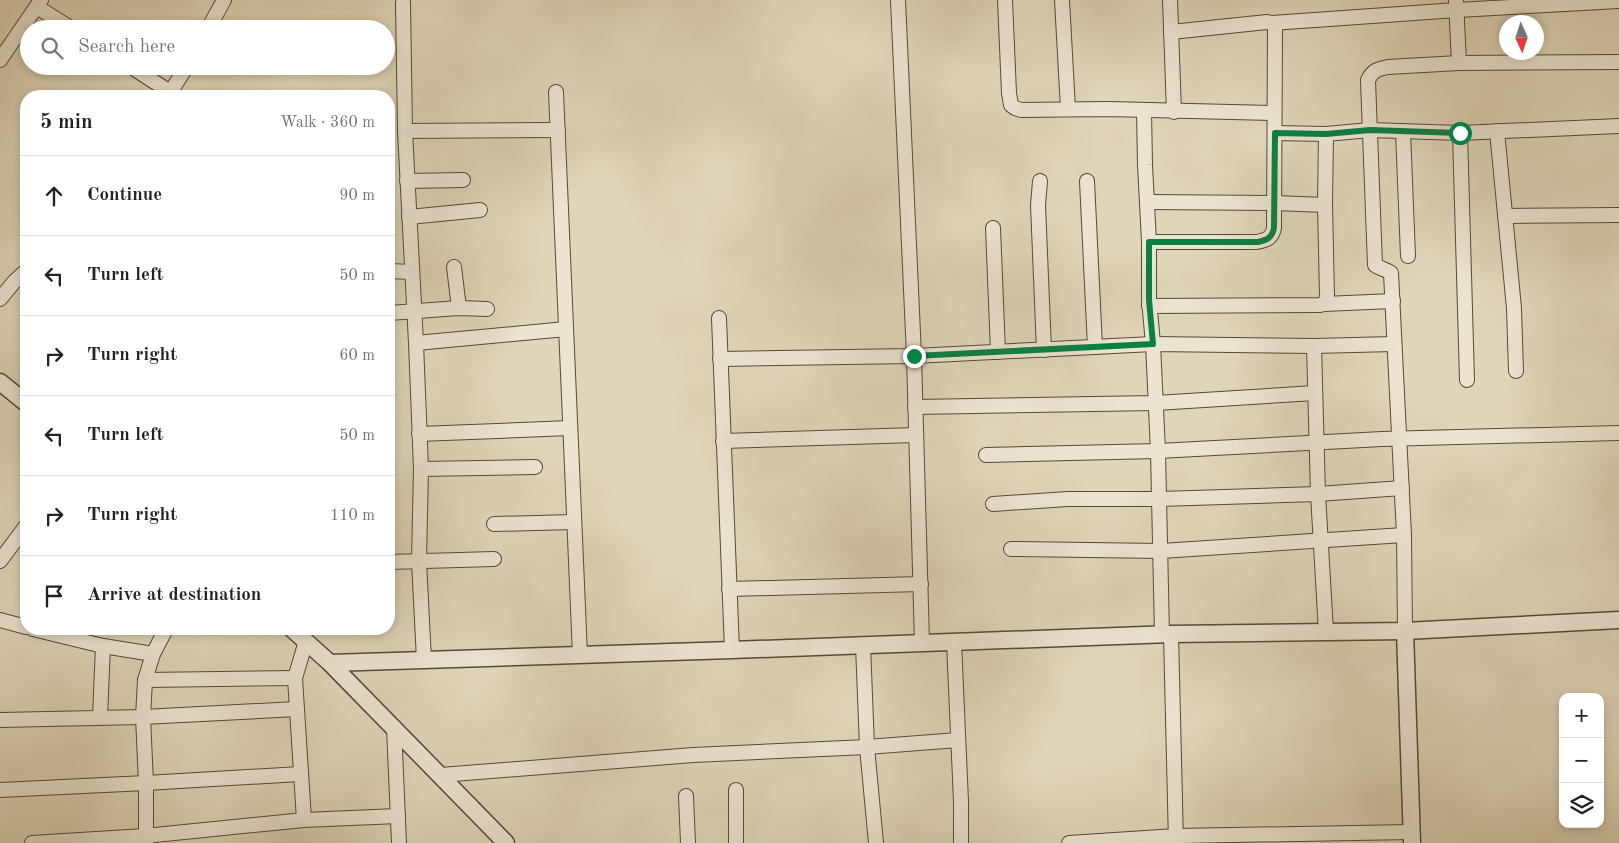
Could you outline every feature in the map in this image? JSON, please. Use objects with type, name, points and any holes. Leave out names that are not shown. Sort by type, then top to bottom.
[{"type":"street","points":[[213,20],[224,0]]},
{"type":"street","points":[[898,0],[914,356],[922,643]]},
{"type":"street","points":[[1005,0],[1009,93],[1011,105],[1016,108],[1021,110],[1068,109],[1274,113]]},
{"type":"street","points":[[1062,0],[1068,109]]},
{"type":"street","points":[[1170,0],[1174,112]]},
{"type":"street","points":[[1171,32],[1456,5],[1619,1]]},
{"type":"street","points":[[27,20],[39,3],[61,20]]},
{"type":"street","points":[[403,4],[405,131],[421,469],[419,561],[424,660]]},
{"type":"street","points":[[1456,5],[1459,64]]},
{"type":"street","points":[[1149,242],[1258,242],[1265,240],[1273,234],[1275,203],[1274,113],[1276,33],[1272,23]]},
{"type":"street","points":[[0,60],[20,31]]},
{"type":"street","points":[[1069,843],[1412,838],[1405,631],[1404,535],[1393,301],[1391,273],[1375,265],[1368,80],[1371,74],[1378,69],[1388,67],[1619,62]]},
{"type":"street","points":[[143,75],[163,90]]},
{"type":"street","points":[[172,90],[181,75]]},
{"type":"street","points":[[556,92],[580,655]]},
{"type":"street","points":[[1144,110],[1149,242],[1149,306],[1156,403],[1161,551],[1176,840]]},
{"type":"street","points":[[1275,133],[1326,134],[1370,130],[1460,133],[1619,126]]},
{"type":"street","points":[[405,131],[558,130]]},
{"type":"street","points":[[1403,131],[1408,256]]},
{"type":"street","points":[[1497,131],[1514,308],[1516,371]]},
{"type":"street","points":[[1460,133],[1467,380]]},
{"type":"street","points":[[1324,304],[1327,296],[1326,134]]},
{"type":"street","points":[[407,181],[463,180]]},
{"type":"street","points":[[1040,181],[1038,205],[1044,350]]},
{"type":"street","points":[[1087,181],[1096,347]]},
{"type":"street","points":[[1147,202],[1275,203],[1325,206]]},
{"type":"street","points":[[409,217],[480,210]]},
{"type":"street","points":[[1505,216],[1619,216]]},
{"type":"street","points":[[993,228],[998,352]]},
{"type":"street","points":[[454,267],[459,308]]},
{"type":"street","points":[[395,271],[412,272]]},
{"type":"street","points":[[0,299],[20,276]]},
{"type":"street","points":[[1149,306],[1320,306],[1324,304],[1393,301]]},
{"type":"street","points":[[395,312],[459,308],[487,309]]},
{"type":"street","points":[[719,318],[732,650]]},
{"type":"street","points":[[416,342],[566,329]]},
{"type":"street","points":[[720,359],[914,356],[1153,344],[1314,346],[1394,344]]},
{"type":"street","points":[[1314,346],[1318,494],[1326,632]]},
{"type":"street","points":[[0,382],[20,398]]},
{"type":"street","points":[[915,407],[1156,403],[1315,393]]},
{"type":"street","points":[[419,434],[570,428]]},
{"type":"street","points":[[986,455],[1158,450],[1399,439],[1619,433]]},
{"type":"street","points":[[724,441],[916,434]]},
{"type":"street","points":[[421,469],[535,467]]},
{"type":"street","points":[[993,504],[1068,499],[1160,499],[1318,494],[1402,488]]},
{"type":"street","points":[[494,524],[574,522]]},
{"type":"street","points":[[0,560],[20,534]]},
{"type":"street","points":[[1011,549],[1161,551],[1320,539],[1404,535]]},
{"type":"street","points":[[395,562],[494,559]]},
{"type":"street","points":[[729,589],[921,584]]},
{"type":"street","points":[[0,620],[20,625]]},
{"type":"street","points":[[330,663],[1166,635],[1405,631],[1619,620]]},
{"type":"street","points":[[58,635],[103,646],[153,654]]},
{"type":"street","points":[[146,839],[143,717],[145,680],[153,654],[163,635]]},
{"type":"street","points":[[299,635],[394,727],[506,843]]},
{"type":"street","points":[[304,820],[295,678],[306,641]]},
{"type":"street","points":[[954,642],[961,843]]},
{"type":"street","points":[[863,645],[867,746],[876,843]]},
{"type":"street","points":[[100,717],[103,646]]},
{"type":"street","points":[[145,680],[295,678]]},
{"type":"street","points":[[0,720],[143,717],[297,709]]},
{"type":"street","points":[[394,727],[399,843]]},
{"type":"street","points":[[441,775],[693,755],[958,740]]},
{"type":"street","points":[[0,790],[300,774]]},
{"type":"street","points":[[736,790],[736,843]]},
{"type":"street","points":[[686,796],[688,843]]},
{"type":"street","points":[[32,843],[146,839],[304,820],[398,816]]},
{"type":"route","points":[[914,356],[1153,344],[1149,300],[1149,242],[1258,242],[1270,238],[1274,228],[1275,133],[1326,134],[1370,130],[1460,133]]}]
